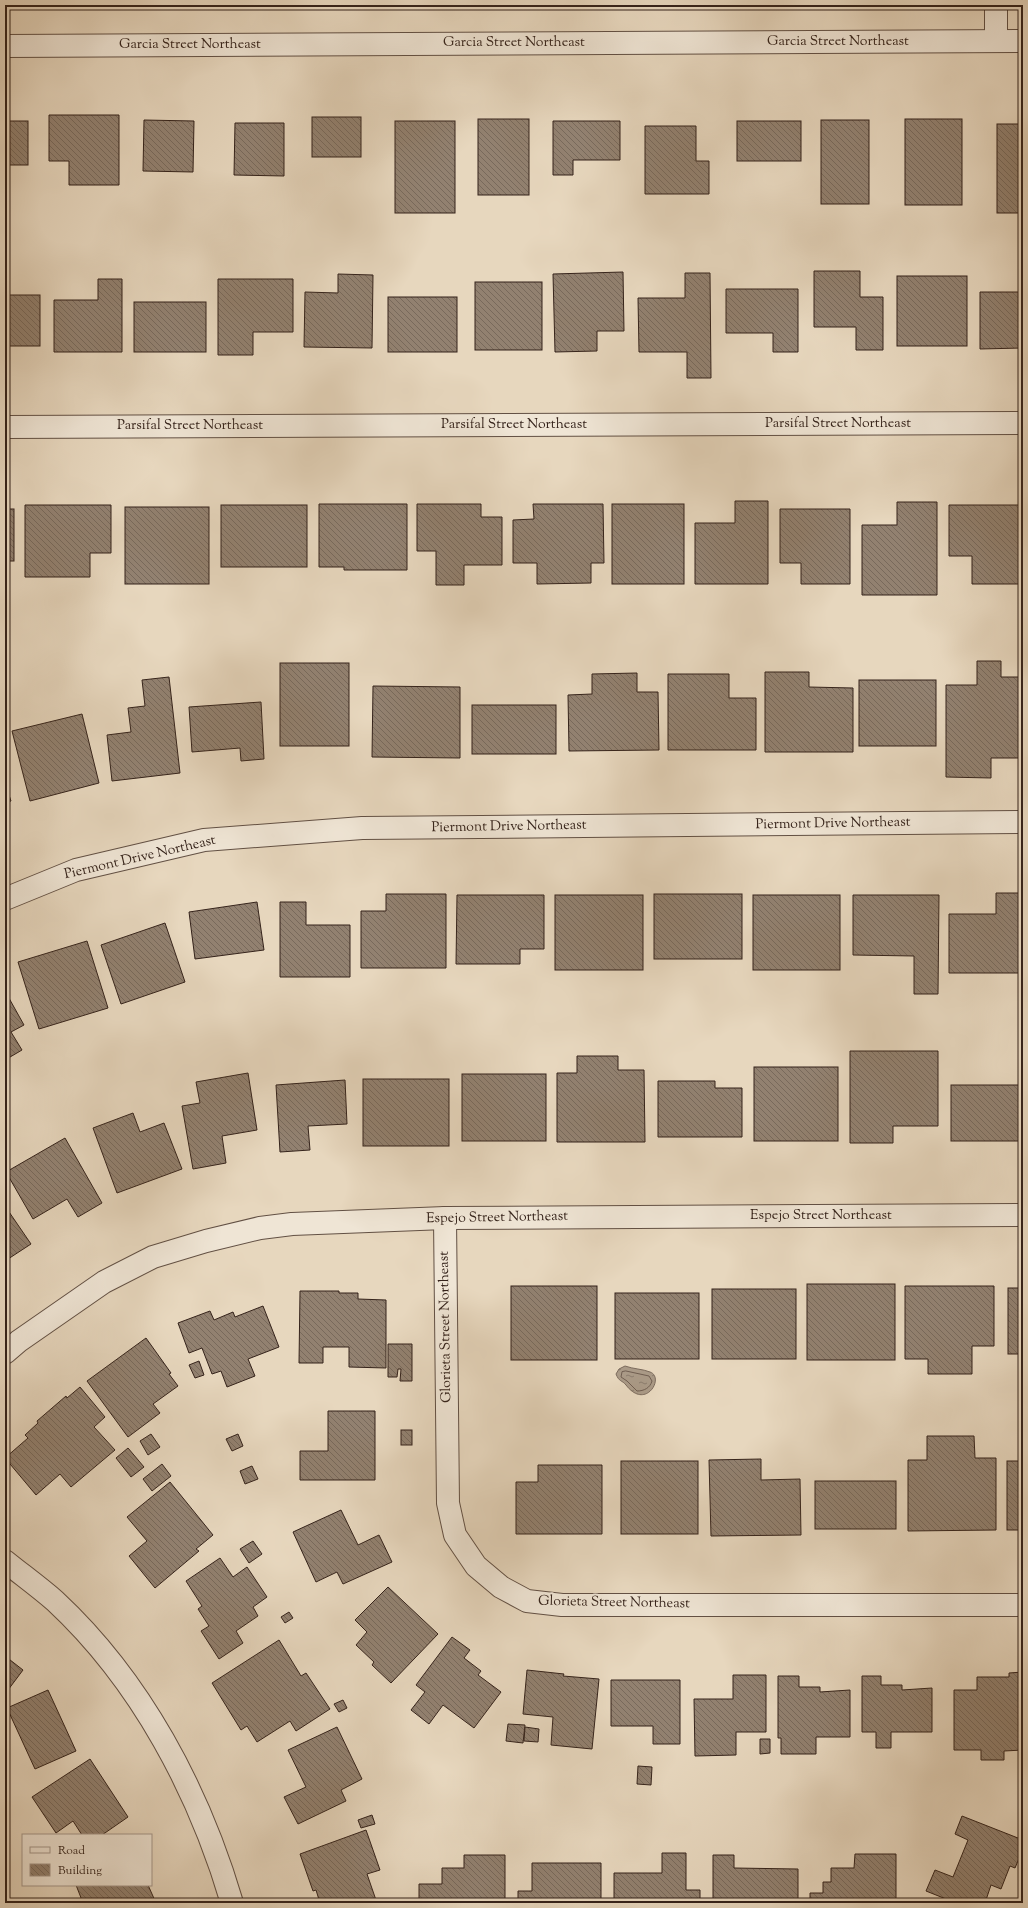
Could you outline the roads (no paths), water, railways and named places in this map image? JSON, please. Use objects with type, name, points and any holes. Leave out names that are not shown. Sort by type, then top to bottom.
[{"type":"street","points":[[996,5],[996,41]]},
{"type":"street","name":"Garcia Street Northeast","points":[[5,46],[1023,41]]},
{"type":"street","name":"Parsifal Street Northeast","points":[[5,427],[1023,423]]},
{"type":"street","name":"Piermont Drive Northeast","points":[[5,899],[76,870],[204,840],[362,828],[1023,822]]},
{"type":"street","name":"Espejo Street Northeast","points":[[5,1353],[19,1341],[104,1282],[153,1258],[206,1241],[260,1228],[292,1224],[445,1218],[1023,1215]]},
{"type":"street","name":"Glorieta Street Northeast","points":[[445,1218],[448,1503],[455,1535],[476,1566],[501,1587],[527,1601],[562,1605],[1023,1605]]},
{"type":"street","points":[[5,1561],[55,1601],[122,1676],[168,1746],[189,1787],[224,1876],[232,1903]]},
{"type":"water","points":[[625,1366],[647,1371],[654,1375],[654,1385],[651,1390],[646,1394],[640,1395],[633,1392],[625,1383],[619,1380],[616,1374],[619,1369]]}]
